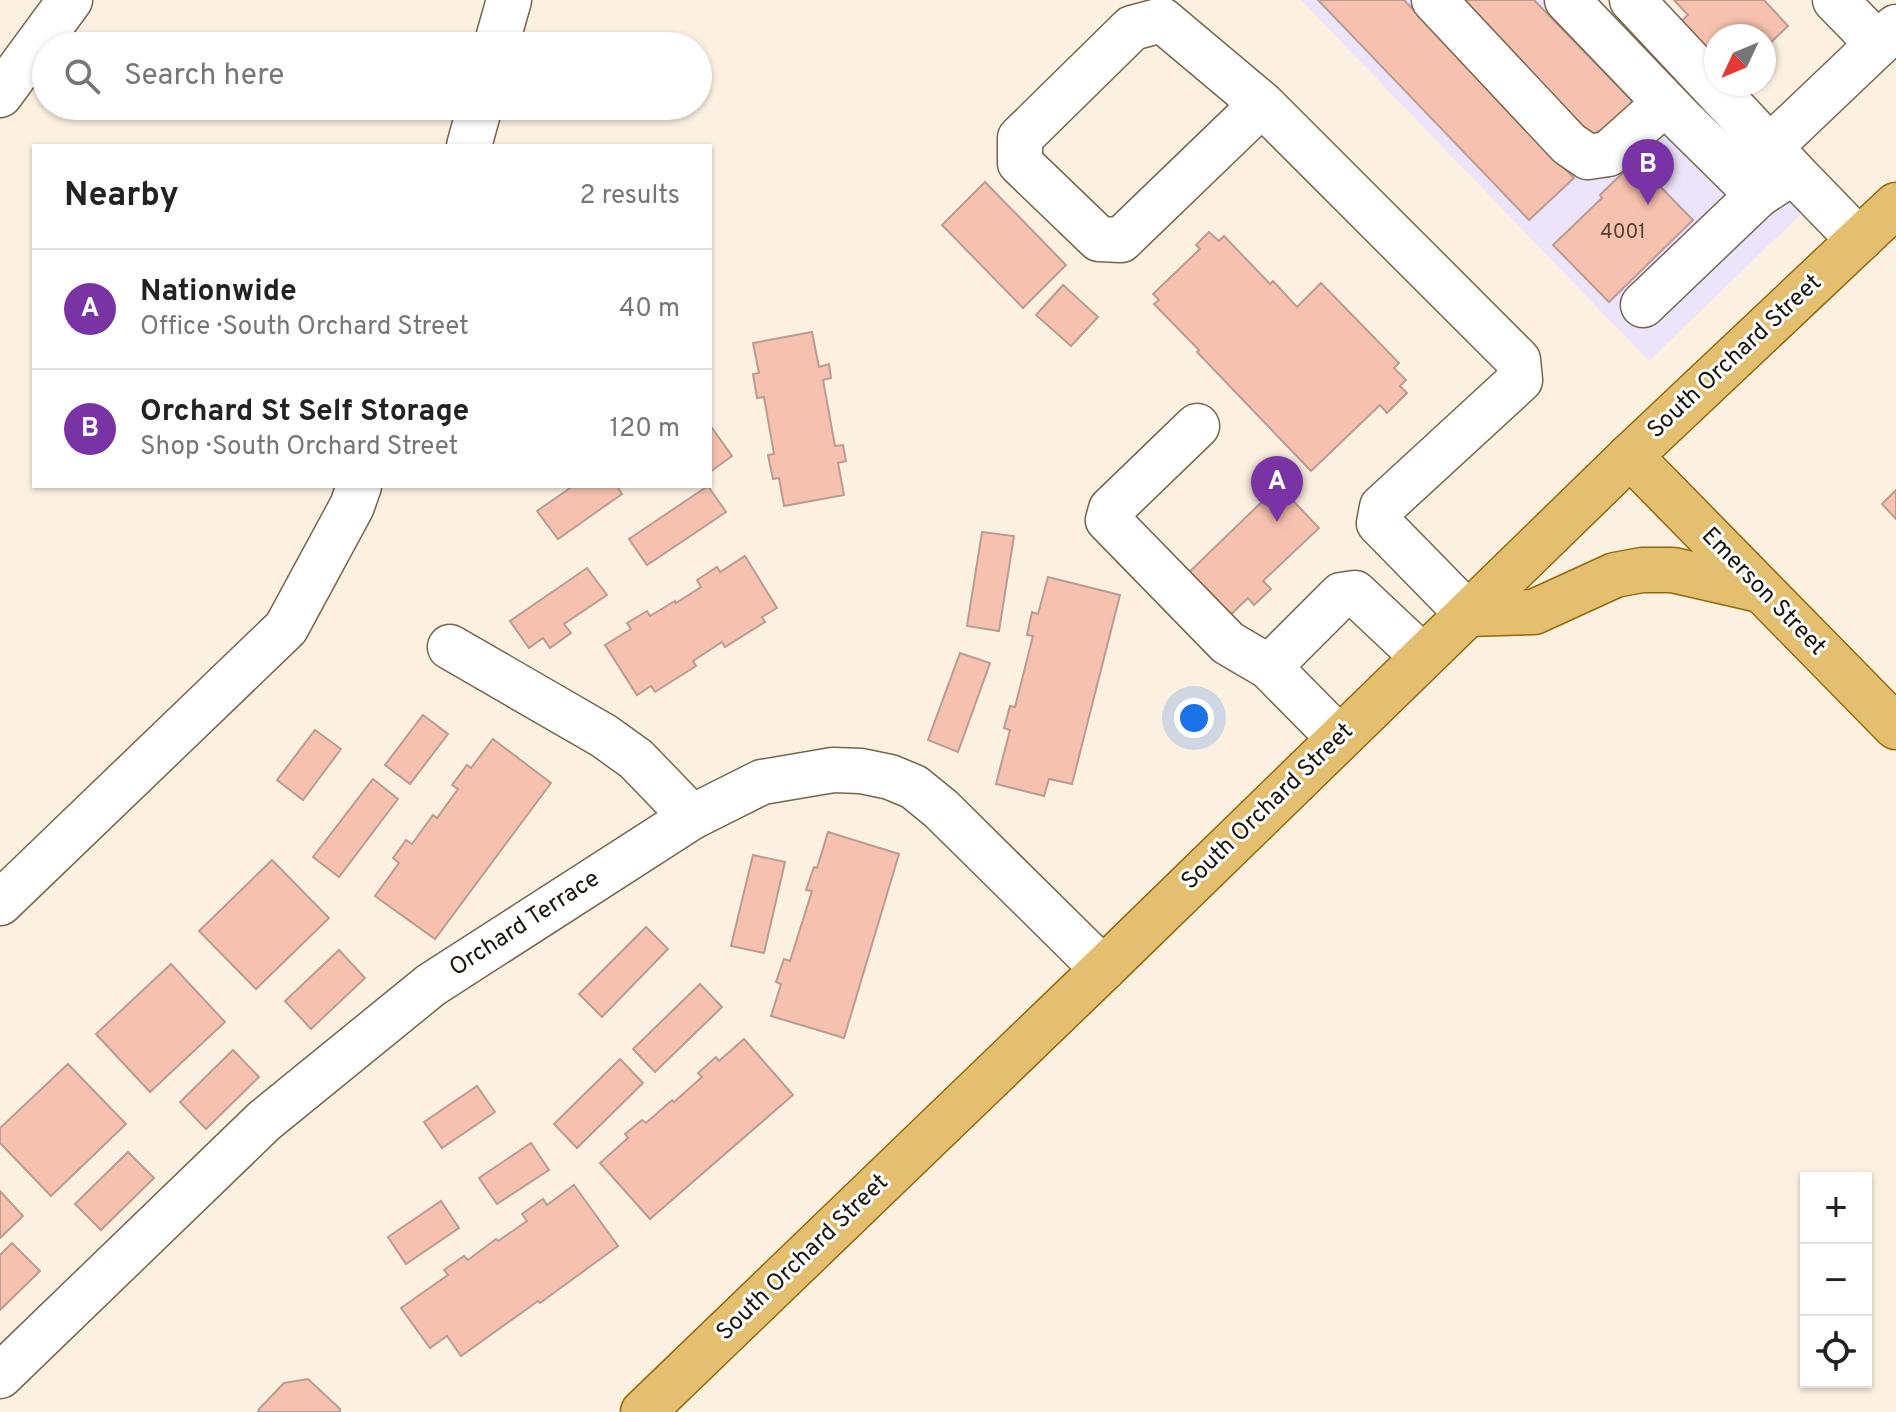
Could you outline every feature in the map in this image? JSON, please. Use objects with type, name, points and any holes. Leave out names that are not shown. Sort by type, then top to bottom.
[{"type":"main road","name":"South Orchard Street","points":[[643,1412],[1630,456],[1896,205]]},
{"type":"main road","name":"Emerson Street","points":[[1630,456],[1896,727]]},
{"type":"main road","points":[[1468,614],[1534,612],[1615,575],[1642,570],[1673,570],[1760,590]]},
{"type":"street","points":[[46,32],[70,0]]},
{"type":"street","points":[[500,32],[509,0]]},
{"type":"street","points":[[1434,0],[1569,144],[1588,157],[1608,154],[1665,103]]},
{"type":"street","points":[[1567,0],[1665,103],[1774,171],[1859,240]]},
{"type":"street","points":[[1632,0],[1774,171]]},
{"type":"street","points":[[1643,305],[1774,171],[1887,36],[1835,0]]},
{"type":"street","points":[[1262,104],[1121,240],[1099,239],[1020,163],[1020,138],[1132,28],[1162,20],[1262,104],[1518,360],[1520,380],[1382,507],[1379,523],[1468,614]]},
{"type":"street","points":[[0,95],[32,52]]},
{"type":"street","points":[[470,144],[476,120]]},
{"type":"street","points":[[1197,426],[1111,509],[1108,520],[1228,643],[1269,667],[1339,738]]},
{"type":"street","points":[[0,903],[286,628],[352,506],[358,488]]},
{"type":"street","points":[[1269,667],[1341,595],[1355,593],[1423,657]]},
{"type":"street","points":[[450,647],[604,736],[636,759],[692,817]]},
{"type":"street","name":"Orchard Terrace","points":[[0,1376],[264,1121],[431,985],[692,817],[762,782],[833,770],[861,771],[890,777],[914,787],[941,809],[1103,969]]},
{"type":"shaded area","points":[[1301,0],[1600,0],[1803,212],[1649,361]]},
{"type":"building","points":[[1318,0],[1404,0],[1574,178],[1529,220]]},
{"type":"building","points":[[1459,0],[1534,0],[1638,107],[1605,139],[1598,131],[1591,138]]},
{"type":"building","points":[[1674,0],[1764,0],[1788,26],[1776,38],[1776,24],[1704,24],[1704,47],[1680,22],[1688,15]]},
{"type":"building","points":[[1630,166],[1637,173],[1642,168],[1693,220],[1609,302],[1553,245]]},
{"type":"building","points":[[985,182],[1066,265],[1023,308],[942,225]]},
{"type":"building","points":[[1209,232],[1219,241],[1224,236],[1297,307],[1321,283],[1399,363],[1394,368],[1406,380],[1400,386],[1407,393],[1387,413],[1380,405],[1311,471],[1154,304],[1159,300],[1153,294],[1200,249],[1196,245]]},
{"type":"building","points":[[1063,285],[1098,317],[1071,346],[1036,315]]},
{"type":"building","points":[[812,332],[819,367],[829,364],[831,378],[823,380],[835,446],[843,445],[846,461],[838,463],[844,495],[784,506],[779,478],[773,479],[768,455],[774,454],[764,397],[757,398],[753,374],[759,373],[753,343]]},
{"type":"building","points":[[712,428],[732,456],[712,471]]},
{"type":"building","points":[[570,488],[618,488],[622,494],[558,539],[537,511]]},
{"type":"building","points":[[705,488],[709,488],[726,512],[647,565],[629,539]]},
{"type":"building","points":[[1283,490],[1319,528],[1263,581],[1271,589],[1254,605],[1248,598],[1224,621],[1181,580],[1272,492],[1276,496]]},
{"type":"building","points":[[1896,490],[1896,519],[1882,504]]},
{"type":"building","points":[[982,532],[1014,536],[999,631],[967,626]]},
{"type":"building","points":[[745,556],[777,608],[762,617],[765,622],[725,647],[722,642],[693,661],[696,666],[655,692],[651,686],[637,695],[605,645],[631,629],[627,623],[647,611],[650,616],[676,603],[701,587],[697,580],[717,567],[720,572]]},
{"type":"building","points":[[587,568],[607,595],[564,624],[571,633],[550,648],[543,638],[529,648],[510,621]]},
{"type":"building","points":[[1048,577],[1120,595],[1072,784],[1049,779],[1044,796],[996,784],[1010,730],[1004,728],[1010,706],[1015,707],[1033,636],[1027,635],[1032,612],[1038,614]]},
{"type":"building","points":[[960,653],[990,663],[958,752],[928,740]]},
{"type":"building","points":[[423,715],[448,734],[410,784],[385,765]]},
{"type":"building","points":[[315,730],[341,749],[303,800],[277,780]]},
{"type":"building","points":[[493,739],[551,783],[435,939],[375,896],[399,863],[393,858],[406,840],[412,844],[433,815],[437,818],[458,789],[452,785],[467,765],[471,768]]},
{"type":"building","points":[[373,779],[398,799],[339,877],[313,857]]},
{"type":"building","points":[[828,832],[899,854],[844,1038],[771,1016],[781,984],[776,982],[784,959],[790,961],[812,891],[806,890],[814,867],[817,868]]},
{"type":"building","points":[[753,855],[785,862],[764,953],[731,946]]},
{"type":"building","points":[[272,860],[329,918],[256,989],[199,931]]},
{"type":"building","points":[[646,927],[668,949],[602,1017],[579,994]]},
{"type":"building","points":[[339,950],[365,978],[311,1029],[285,1001]]},
{"type":"building","points":[[171,964],[225,1022],[150,1092],[96,1034]]},
{"type":"building","points":[[700,984],[722,1007],[655,1072],[633,1049]]},
{"type":"building","points":[[744,1039],[793,1095],[650,1219],[600,1163],[628,1138],[625,1134],[642,1120],[646,1123],[672,1100],[674,1102],[702,1077],[698,1073],[716,1057],[719,1061]]},
{"type":"building","points":[[233,1050],[259,1077],[206,1129],[180,1102]]},
{"type":"building","points":[[620,1059],[643,1083],[577,1148],[554,1124]]},
{"type":"building","points":[[68,1064],[126,1124],[51,1196],[0,1143],[0,1128]]},
{"type":"building","points":[[477,1086],[495,1112],[442,1148],[424,1122]]},
{"type":"building","points":[[531,1143],[549,1170],[497,1204],[479,1178]]},
{"type":"building","points":[[128,1152],[154,1178],[101,1230],[75,1204]]},
{"type":"building","points":[[574,1185],[618,1246],[461,1356],[447,1336],[430,1348],[401,1308],[448,1275],[444,1270],[464,1256],[468,1260],[527,1221],[522,1214],[543,1199],[547,1205]]},
{"type":"building","points":[[0,1191],[23,1216],[0,1238]]},
{"type":"building","points":[[441,1201],[459,1228],[406,1264],[388,1237]]},
{"type":"building","points":[[12,1243],[40,1271],[0,1310],[0,1255]]},
{"type":"building","points":[[308,1379],[340,1412],[258,1412],[284,1383]]},
{"type":"place","name":"Orchard St Self Storage","points":[[1648,205]]},
{"type":"place","name":"Nationwide","points":[[1277,522]]}]
